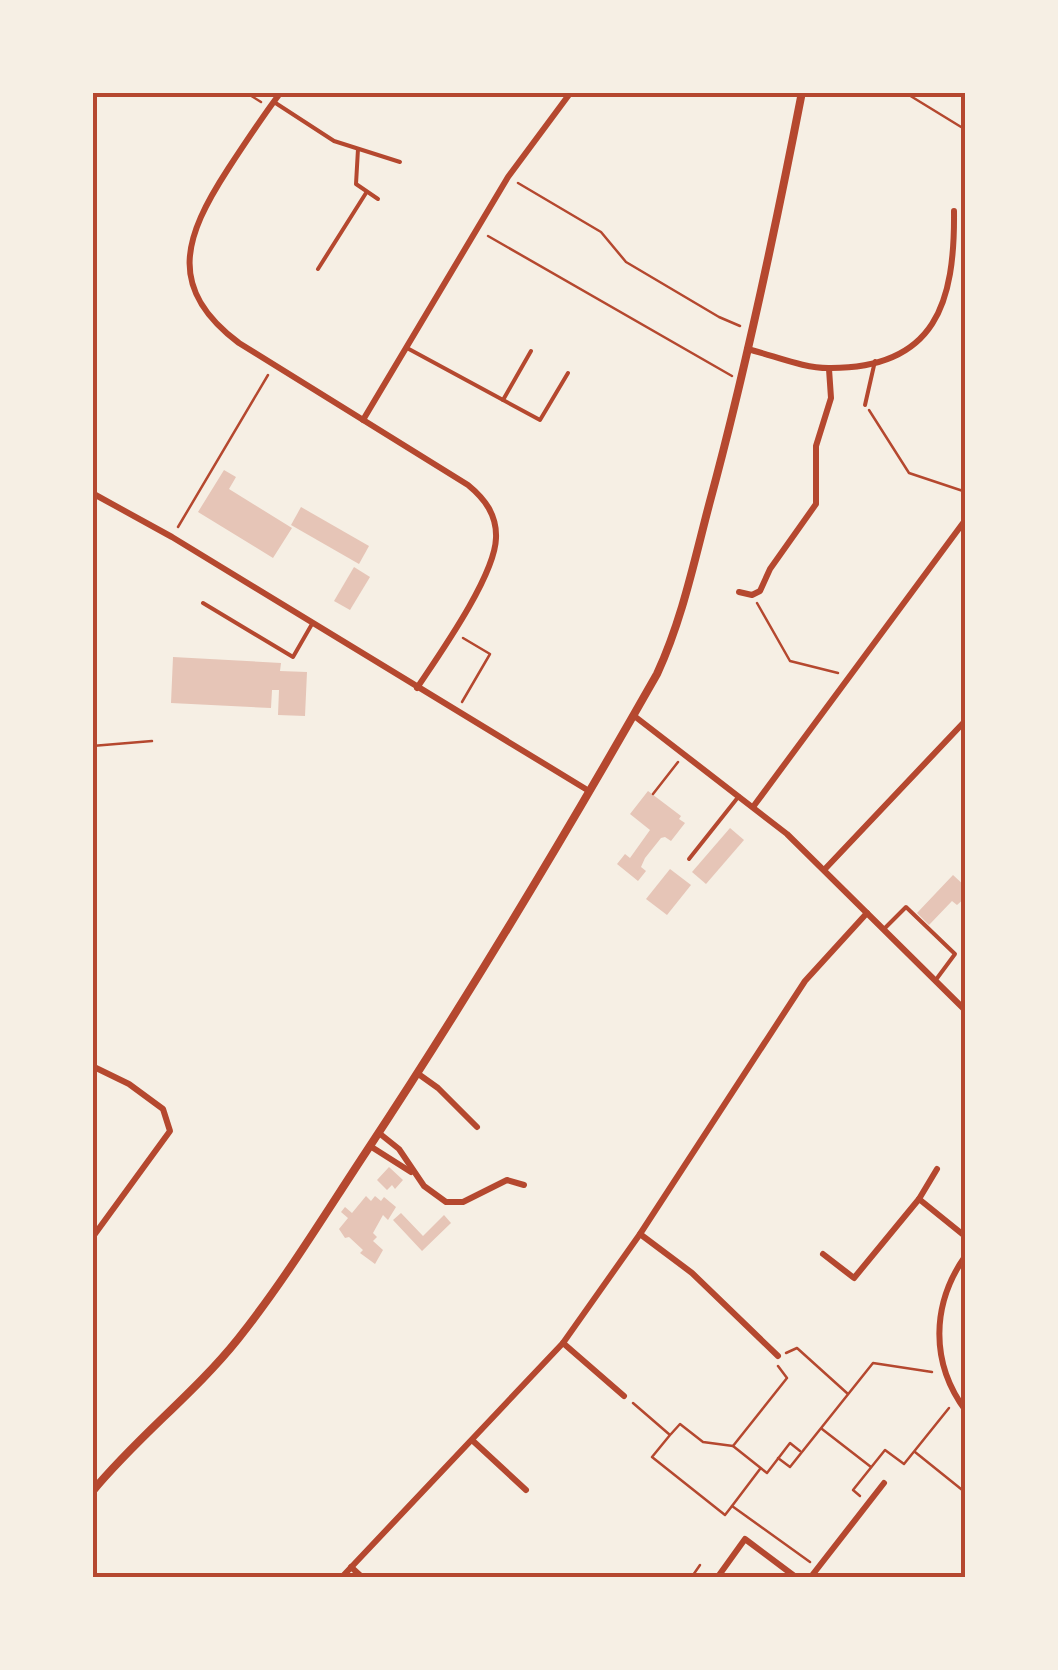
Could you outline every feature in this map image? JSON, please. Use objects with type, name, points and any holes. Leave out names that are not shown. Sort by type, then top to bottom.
[{"type":"street","points":[[281,92],[210,196],[190,247],[193,289],[214,325],[468,485],[491,511],[496,534],[493,556],[453,632],[417,688]]},
{"type":"street","points":[[362,420],[508,177],[571,92]]},
{"type":"street","points":[[92,1492],[236,1342],[478,980],[633,715],[672,638],[741,382],[802,92]]},
{"type":"street","points":[[747,349],[829,368],[885,360],[922,341],[939,316],[954,253],[954,211]]},
{"type":"street","points":[[739,592],[752,596],[760,590],[770,569],[816,504],[816,446],[832,398],[829,368]]},
{"type":"street","points":[[92,492],[589,791]]},
{"type":"street","points":[[753,807],[966,519]]},
{"type":"street","points":[[633,715],[753,807],[825,870],[966,1011]]},
{"type":"street","points":[[825,870],[966,720]]},
{"type":"street","points":[[341,1578],[562,1343],[640,1234],[805,981],[867,913]]},
{"type":"street","points":[[92,1066],[129,1084],[163,1109],[170,1131],[92,1238]]},
{"type":"street","points":[[417,1073],[477,1127]]},
{"type":"street","points":[[379,1132],[399,1149],[412,1172]]},
{"type":"street","points":[[370,1146],[412,1172],[438,1198],[455,1203],[507,1180],[524,1185]]},
{"type":"street","points":[[823,1254],[854,1278],[919,1199],[937,1169]]},
{"type":"street","points":[[919,1199],[966,1237]]},
{"type":"street","points":[[640,1234],[692,1273],[778,1356]]},
{"type":"street","points":[[964,1259],[949,1283],[940,1309],[938,1337],[944,1372],[966,1411]]},
{"type":"street","points":[[562,1343],[624,1396]]},
{"type":"street","points":[[472,1440],[526,1490]]},
{"type":"street","points":[[810,1578],[884,1483]]},
{"type":"street","points":[[717,1578],[745,1539],[796,1578]]},
{"type":"street","points":[[350,1567],[363,1578]]},
{"type":"lane","points":[[271,104],[334,141],[400,162]]},
{"type":"lane","points":[[358,148],[356,184],[378,200]]},
{"type":"lane","points":[[318,269],[366,193]]},
{"type":"lane","points":[[407,348],[540,420],[568,373]]},
{"type":"lane","points":[[503,400],[532,352]]},
{"type":"lane","points":[[865,405],[876,361]]},
{"type":"lane","points":[[204,603],[293,657],[312,624]]},
{"type":"lane","points":[[690,859],[739,796]]},
{"type":"lane","points":[[884,929],[906,907],[955,954],[935,982]]},
{"type":"path","points":[[245,92],[271,104]]},
{"type":"path","points":[[904,92],[966,130]]},
{"type":"path","points":[[508,177],[601,232],[626,262],[719,318],[752,331]]},
{"type":"path","points":[[478,230],[741,382]]},
{"type":"path","points":[[172,537],[275,365]]},
{"type":"path","points":[[865,405],[909,473],[966,492]]},
{"type":"path","points":[[752,596],[790,661],[849,676]]},
{"type":"path","points":[[453,632],[490,654],[457,711]]},
{"type":"path","points":[[92,746],[152,741]]},
{"type":"path","points":[[653,794],[686,754]]},
{"type":"path","points":[[733,1446],[787,1378],[778,1370],[778,1356],[797,1348],[848,1394]]},
{"type":"path","points":[[778,1458],[790,1467],[873,1362],[918,1372],[944,1372]]},
{"type":"path","points":[[624,1396],[670,1435]]},
{"type":"path","points":[[868,1502],[852,1490],[885,1450],[904,1464],[956,1399]]},
{"type":"path","points":[[761,1468],[726,1515],[652,1457],[680,1424],[702,1442],[733,1446],[761,1468],[767,1473],[790,1444],[802,1452]]},
{"type":"path","points":[[821,1428],[871,1468]]},
{"type":"path","points":[[914,1451],[966,1494]]},
{"type":"path","points":[[732,1506],[818,1568]]},
{"type":"path","points":[[690,1578],[700,1565]]},
{"type":"building","points":[[224,470],[236,477],[229,489],[292,528],[273,558],[198,512]]},
{"type":"building","points":[[301,507],[369,546],[359,564],[291,525]]},
{"type":"building","points":[[354,567],[370,577],[350,610],[334,601]]},
{"type":"building","points":[[173,657],[281,663],[280,671],[307,672],[305,716],[278,715],[279,690],[272,690],[271,708],[171,703]]},
{"type":"building","points":[[648,791],[685,823],[671,841],[661,838],[645,858],[641,867],[646,871],[638,881],[617,864],[625,854],[630,858],[650,830],[630,814]]},
{"type":"building","points":[[730,828],[744,840],[706,884],[692,872]]},
{"type":"building","points":[[670,869],[691,885],[667,915],[646,899]]},
{"type":"building","points":[[953,875],[966,887],[966,897],[957,905],[952,901],[929,925],[917,913]]},
{"type":"building","points":[[389,1167],[403,1180],[395,1189],[392,1185],[387,1190],[377,1180]]},
{"type":"building","points":[[366,1196],[371,1201],[375,1196],[381,1201],[384,1197],[396,1207],[388,1220],[383,1215],[373,1233],[377,1237],[373,1241],[383,1250],[375,1264],[339,1229],[348,1218],[341,1212],[345,1207],[352,1213]]},
{"type":"building","points":[[401,1213],[423,1236],[444,1215],[451,1223],[422,1251],[393,1220]]}]
